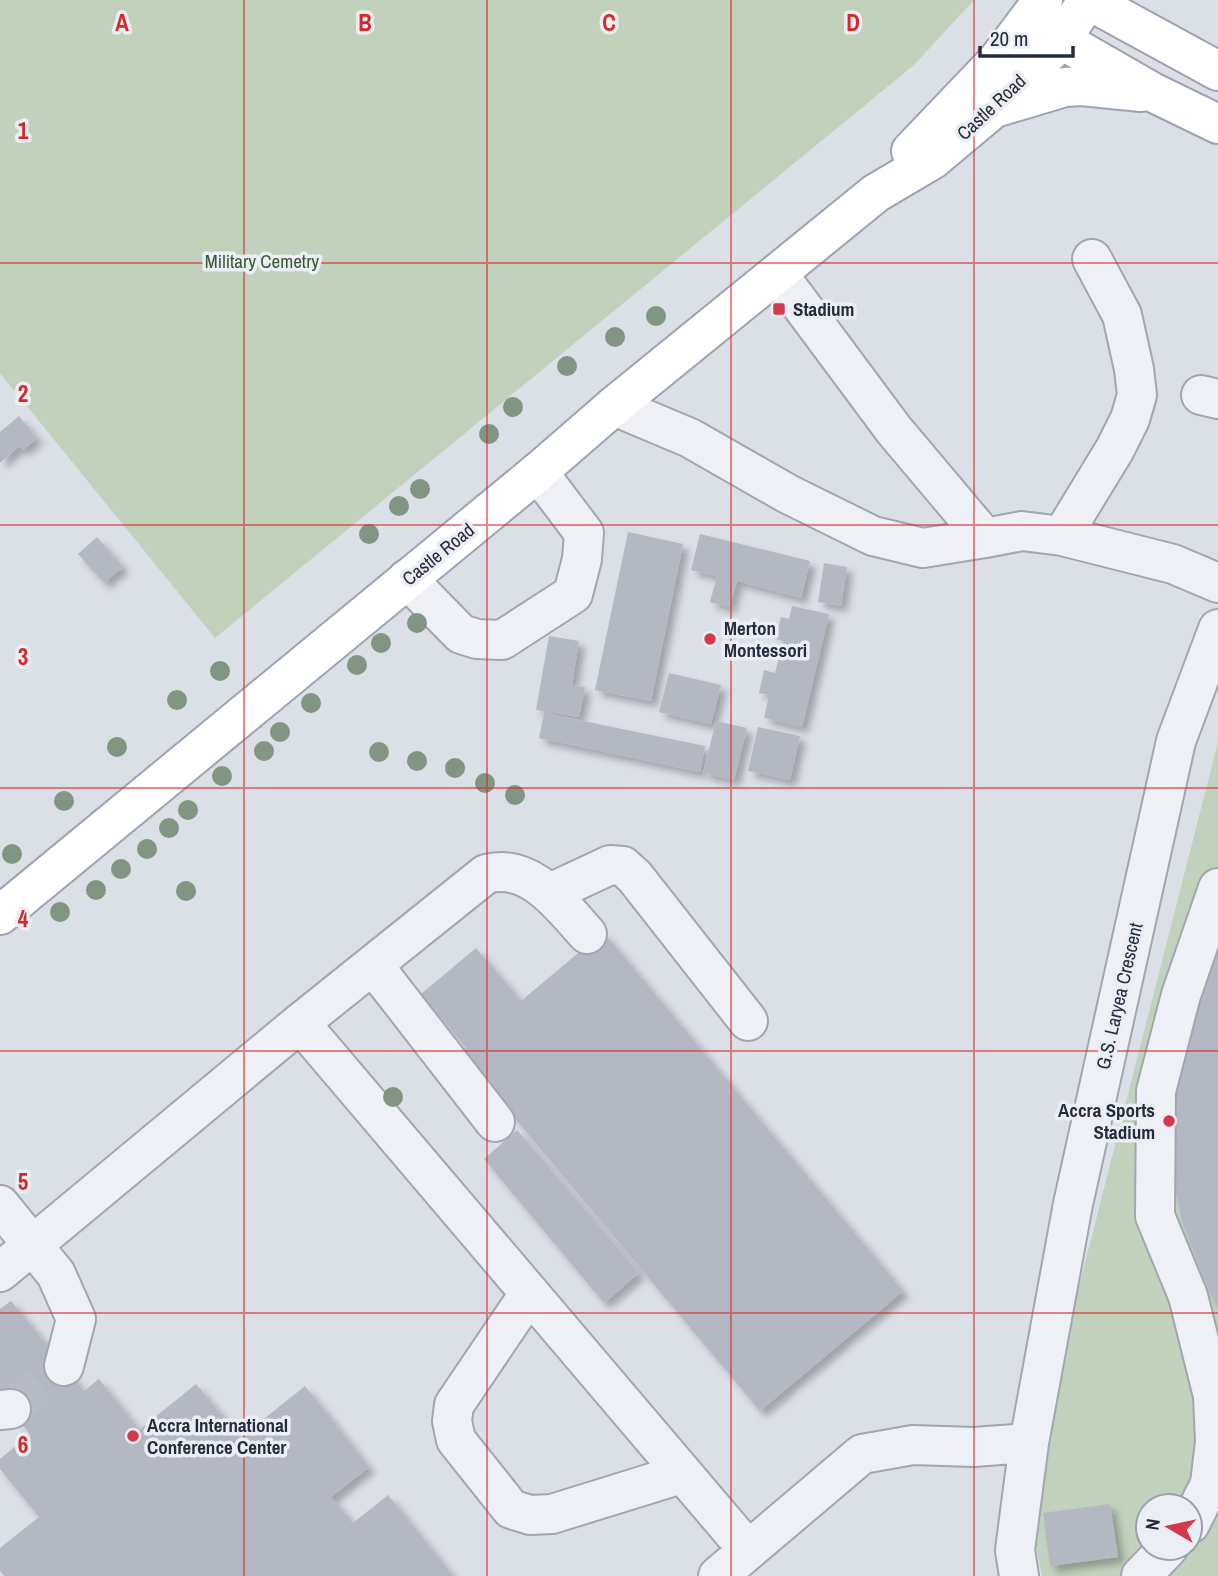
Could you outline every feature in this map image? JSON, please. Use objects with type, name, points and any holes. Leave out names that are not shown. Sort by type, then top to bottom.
[{"type":"main road","name":"Castle Road","points":[[0,915],[538,472],[614,406],[876,193],[932,160],[993,109],[1061,40],[1088,0]]},
{"type":"main road","points":[[1088,0],[1218,71]]},
{"type":"main road","points":[[1139,0],[1166,44]]},
{"type":"main road","name":"Castle Road","points":[[876,193],[924,135],[997,61],[1035,10]]},
{"type":"main road","points":[[1035,10],[1061,40],[1152,92],[1218,124]]},
{"type":"main road","points":[[993,109],[1065,86],[1152,92]]},
{"type":"lane","points":[[1062,536],[1115,449],[1130,419],[1137,395],[1122,315],[1092,259]]},
{"type":"lane","points":[[778,274],[894,430],[985,538]]},
{"type":"lane","points":[[614,406],[690,438],[788,494],[873,536],[923,548],[1023,531],[1062,536],[1173,564],[1218,583]]},
{"type":"lane","points":[[407,579],[461,634],[477,639],[502,640],[573,594],[582,559],[584,533],[538,472]]},
{"type":"lane","name":"G.S. Laryea Crescent","points":[[1019,1576],[1015,1550],[1028,1443],[1073,1204],[1176,741],[1218,629]]},
{"type":"lane","points":[[550,893],[610,865],[624,866],[748,1020]]},
{"type":"lane","points":[[0,1272],[300,1023],[486,874],[500,870],[519,874],[550,893],[587,934]]},
{"type":"lane","points":[[1204,1496],[1210,1484],[1215,1441],[1213,1396],[1188,1296],[1155,1216],[1156,1091],[1181,995],[1218,888]]},
{"type":"lane","points":[[373,965],[495,1122]]},
{"type":"lane","points":[[300,1023],[748,1550]]},
{"type":"lane","points":[[0,1205],[56,1274],[76,1319],[64,1366]]},
{"type":"lane","points":[[529,1294],[454,1405],[452,1421],[456,1440],[511,1509],[530,1515],[552,1514],[681,1474]]},
{"type":"lane","points":[[718,1576],[862,1454],[913,1445],[974,1447],[1028,1443]]},
{"type":"lane","points":[[1141,1576],[1154,1562]]},
{"type":"green space","name":"Military Cemetry","points":[[0,0],[974,0],[914,65],[215,638],[0,373]]},
{"type":"green space","name":"Accra Sports Stadium","points":[[1218,742],[1218,1576],[1042,1576],[1026,1494]]},
{"type":"building","points":[[19,416],[37,438],[23,450],[19,446],[0,463],[0,432]]},
{"type":"building","points":[[628,532],[683,544],[651,701],[595,690]]},
{"type":"building","points":[[700,534],[810,561],[801,598],[737,581],[730,607],[710,602],[717,576],[691,570]]},
{"type":"building","points":[[97,537],[123,567],[104,583],[78,554]]},
{"type":"building","points":[[824,563],[847,567],[841,606],[818,602]]},
{"type":"building","points":[[792,606],[829,614],[802,727],[764,718],[769,695],[759,693],[764,670],[775,673],[783,641],[776,639],[781,617],[789,619]]},
{"type":"building","points":[[549,636],[579,641],[572,685],[585,687],[579,717],[536,710]]},
{"type":"building","points":[[669,673],[721,685],[711,724],[659,712]]},
{"type":"building","points":[[544,713],[705,746],[700,772],[539,738]]},
{"type":"building","points":[[716,721],[747,728],[734,780],[703,773]]},
{"type":"building","points":[[758,727],[800,736],[790,780],[748,771]]},
{"type":"building","points":[[1218,931],[1218,1306],[1210,1294],[1182,1221],[1169,1159],[1171,1071]]},
{"type":"building","points":[[603,932],[903,1291],[760,1411],[460,1053],[466,1048],[421,994],[476,948],[521,1001]]},
{"type":"building","points":[[517,1130],[639,1273],[604,1303],[484,1159]]},
{"type":"building","name":"Accra International Conference Center","points":[[11,1301],[84,1391],[99,1379],[139,1430],[196,1384],[240,1438],[305,1386],[369,1467],[331,1497],[353,1523],[388,1495],[453,1576],[4,1576],[0,1571],[0,1548],[39,1517],[0,1469],[0,1459],[30,1434],[0,1396],[0,1309]]},
{"type":"building","points":[[1110,1504],[1118,1557],[1050,1566],[1043,1513]]},
{"type":"tunnel","points":[[11,1409],[64,1366]]},
{"type":"place","name":"Stadium","points":[[779,309]]},
{"type":"place","name":"Merton Montessori","points":[[710,639]]},
{"type":"place","name":"Accra Sports Stadium","points":[[1169,1121]]},
{"type":"place","name":"Accra International Conference Center","points":[[133,1436]]}]
